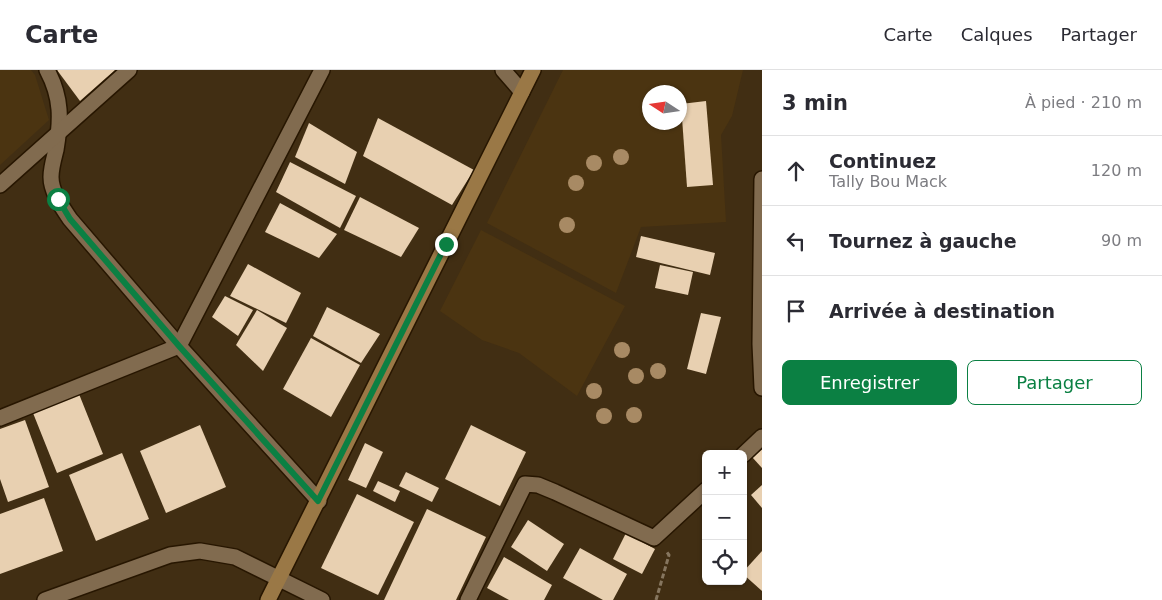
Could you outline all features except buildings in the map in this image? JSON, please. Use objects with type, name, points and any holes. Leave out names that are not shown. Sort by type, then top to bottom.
[{"type":"street","points":[[47,70],[53,81],[60,106],[59,132],[51,178],[58,199],[70,219],[179,346],[318,501]]},
{"type":"street","points":[[0,185],[129,70]]},
{"type":"street","points":[[0,418],[179,346],[322,70]]},
{"type":"street","points":[[503,70],[522,92]]},
{"type":"street","points":[[268,600],[533,70]]},
{"type":"street","points":[[762,179],[760,344],[762,388]]},
{"type":"street","points":[[747,451],[762,437]]},
{"type":"street","points":[[468,600],[525,484],[538,485],[555,492],[654,538],[702,494]]},
{"type":"street","points":[[45,600],[170,555],[200,551],[235,557],[322,600]]},
{"type":"path","points":[[654,538],[669,555],[656,600]]},
{"type":"shaded area","points":[[0,70],[31,70],[35,75],[49,120],[0,165]]},
{"type":"shaded area","points":[[563,70],[743,70],[732,116],[721,135],[726,222],[641,227],[616,293],[487,223]]},
{"type":"shaded area","points":[[481,230],[625,306],[577,396],[519,353],[482,340],[440,311]]},
{"type":"route","points":[[58,199],[70,219],[179,346],[318,501],[446,244]]}]
